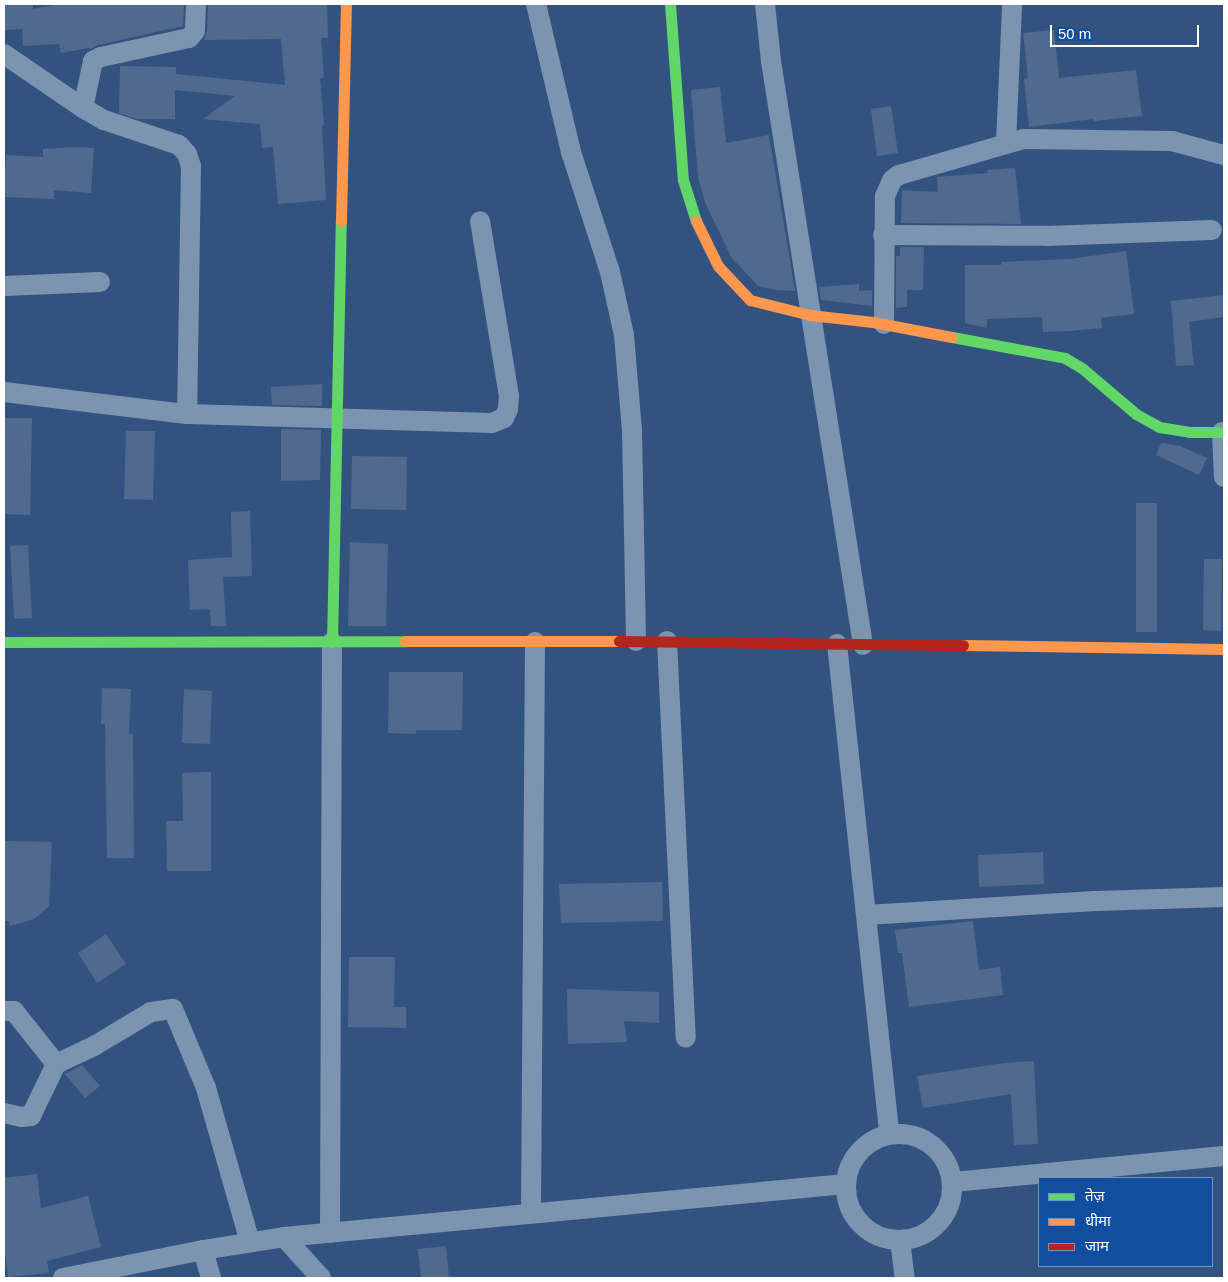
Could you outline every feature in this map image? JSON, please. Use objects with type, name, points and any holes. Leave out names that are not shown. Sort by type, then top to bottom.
[{"type":"street","points":[[83,108],[92,61],[102,57],[189,38],[195,31],[196,4]]},
{"type":"street","points":[[330,1233],[332,642],[346,4]]},
{"type":"street","points":[[536,4],[571,152],[610,272],[624,335],[632,430],[636,641]]},
{"type":"street","points":[[670,4],[683,180],[690,207],[702,236],[718,266],[750,300],[810,315],[884,324],[1065,358],[1083,369],[1136,414],[1159,427],[1190,432],[1223,432],[1224,477]]},
{"type":"street","points":[[765,4],[771,61],[863,644]]},
{"type":"street","points":[[1006,144],[1014,5]]},
{"type":"street","points":[[4,54],[83,108],[104,120],[179,145],[187,154],[191,166],[186,414]]},
{"type":"street","points":[[884,324],[883,235],[885,196],[892,180],[906,172],[1024,139],[1172,141],[1224,155]]},
{"type":"street","points":[[4,392],[186,414],[471,424],[492,423],[504,418],[508,409],[509,396],[480,221]]},
{"type":"street","points":[[883,235],[1047,236],[1212,230]]},
{"type":"street","points":[[4,286],[100,282]]},
{"type":"street","points":[[666,641],[686,1038]]},
{"type":"street","points":[[4,642],[666,641],[1224,649]]},
{"type":"street","points":[[531,1213],[535,642]]},
{"type":"street","points":[[837,644],[889,1134]]},
{"type":"street","points":[[866,915],[1096,901],[1224,897]]},
{"type":"street","points":[[4,1113],[21,1117],[31,1116],[56,1064],[94,1046],[151,1012],[173,1010],[206,1088],[250,1242]]},
{"type":"street","points":[[4,1011],[14,1011],[56,1064]]},
{"type":"street","points":[[889,1134],[907,1134],[924,1139],[938,1150],[948,1165],[953,1182],[951,1200],[944,1216],[933,1229],[917,1237],[900,1240],[883,1238],[868,1230],[855,1217],[848,1201],[846,1184],[850,1167],[859,1152],[872,1140],[889,1134]]},
{"type":"street","points":[[953,1182],[1224,1156]]},
{"type":"street","points":[[63,1278],[284,1236],[846,1184]]},
{"type":"street","points":[[284,1236],[321,1278]]},
{"type":"street","points":[[900,1240],[905,1278]]},
{"type":"street","points":[[203,1250],[211,1278]]},
{"type":"building","points":[[33,4],[33,9],[59,4],[184,4],[183,26],[98,45],[90,49],[61,53],[59,44],[23,46],[22,29],[4,30],[4,5]]},
{"type":"building","points":[[208,4],[327,4],[328,38],[321,38],[324,78],[320,78],[324,125],[322,125],[326,200],[278,204],[273,147],[262,148],[260,124],[203,119],[235,96],[175,90],[175,119],[137,119],[119,113],[120,66],[176,67],[176,74],[285,85],[281,39],[204,40],[207,31]]},
{"type":"building","points":[[1054,30],[1059,78],[1136,70],[1142,116],[1094,121],[1093,119],[1029,127],[1024,79],[1028,78],[1023,33]]},
{"type":"building","points":[[720,87],[726,143],[769,135],[795,291],[776,290],[758,286],[731,257],[705,202],[698,177],[691,90]]},
{"type":"building","points":[[891,106],[898,153],[877,156],[871,109]]},
{"type":"building","points":[[94,148],[91,193],[54,190],[54,199],[4,197],[6,155],[43,157],[43,149]]},
{"type":"building","points":[[1015,168],[1021,224],[901,223],[902,190],[938,192],[937,177],[988,173],[987,170]]},
{"type":"building","points":[[900,247],[924,247],[923,290],[907,290],[907,307],[896,308],[896,256],[900,256]]},
{"type":"building","points":[[1126,251],[1134,314],[1101,318],[1102,328],[1070,331],[1043,332],[1042,317],[987,319],[987,328],[965,323],[965,265],[1001,265],[1001,262],[1070,259]]},
{"type":"building","points":[[859,284],[859,291],[872,290],[872,306],[821,300],[819,287]]},
{"type":"building","points":[[1224,295],[1224,317],[1189,322],[1194,365],[1176,366],[1171,301]]},
{"type":"building","points":[[322,384],[322,406],[272,405],[271,387]]},
{"type":"building","points":[[4,418],[32,418],[30,515],[4,514]]},
{"type":"building","points":[[281,429],[321,430],[320,480],[281,481]]},
{"type":"building","points":[[126,431],[155,431],[153,500],[124,499]]},
{"type":"building","points":[[1161,443],[1180,446],[1207,458],[1199,475],[1156,455]]},
{"type":"building","points":[[352,456],[407,457],[406,510],[351,509]]},
{"type":"building","points":[[1136,503],[1157,503],[1157,632],[1136,632]]},
{"type":"building","points":[[250,511],[252,576],[223,577],[226,626],[211,626],[210,609],[190,610],[188,560],[232,557],[231,512]]},
{"type":"building","points":[[350,542],[388,544],[386,626],[348,626]]},
{"type":"building","points":[[28,545],[32,618],[14,619],[10,546]]},
{"type":"building","points":[[1204,559],[1222,559],[1221,631],[1203,630]]},
{"type":"building","points":[[389,672],[463,672],[462,730],[416,730],[416,734],[388,733]]},
{"type":"building","points":[[102,688],[131,689],[129,734],[133,734],[134,858],[107,858],[105,724],[101,724]]},
{"type":"building","points":[[184,689],[212,691],[210,744],[182,743]]},
{"type":"building","points":[[211,772],[211,871],[167,871],[166,821],[183,821],[182,773]]},
{"type":"building","points":[[4,841],[52,842],[49,906],[34,919],[10,926],[8,921],[4,921]]},
{"type":"building","points":[[1043,852],[1044,884],[979,887],[978,855]]},
{"type":"building","points":[[662,882],[663,921],[561,923],[559,884]]},
{"type":"building","points":[[973,921],[979,970],[1000,967],[1003,995],[909,1007],[902,953],[898,953],[895,930]]},
{"type":"building","points":[[106,934],[126,964],[97,983],[78,953]]},
{"type":"building","points":[[349,957],[395,957],[394,1007],[406,1007],[406,1028],[348,1027]]},
{"type":"building","points":[[567,989],[659,992],[659,1023],[624,1021],[627,1042],[568,1044]]},
{"type":"building","points":[[1034,1061],[1038,1144],[1014,1145],[1011,1094],[923,1108],[917,1076],[1004,1063]]},
{"type":"building","points":[[82,1065],[100,1086],[85,1098],[65,1074]]},
{"type":"building","points":[[37,1174],[41,1208],[88,1196],[101,1247],[47,1261],[49,1273],[8,1277],[4,1241],[4,1178]]},
{"type":"building","points":[[446,1246],[449,1278],[421,1278],[418,1249]]},
{"type":"traffic: fast","points":[[670,4],[683,180],[696,221]]},
{"type":"traffic: fast","points":[[332,642],[341,221]]},
{"type":"traffic: fast","points":[[952,337],[1065,358],[1083,369],[1136,414],[1159,427],[1190,432],[1224,432]]},
{"type":"traffic: fast","points":[[4,642],[405,641]]},
{"type":"traffic: slow","points":[[341,221],[346,4]]},
{"type":"traffic: slow","points":[[696,221],[718,266],[750,300],[810,315],[873,322],[952,337]]},
{"type":"traffic: slow","points":[[405,641],[619,641]]},
{"type":"traffic: slow","points":[[963,645],[1224,649]]},
{"type":"traffic: jam","points":[[619,641],[963,645]]}]
